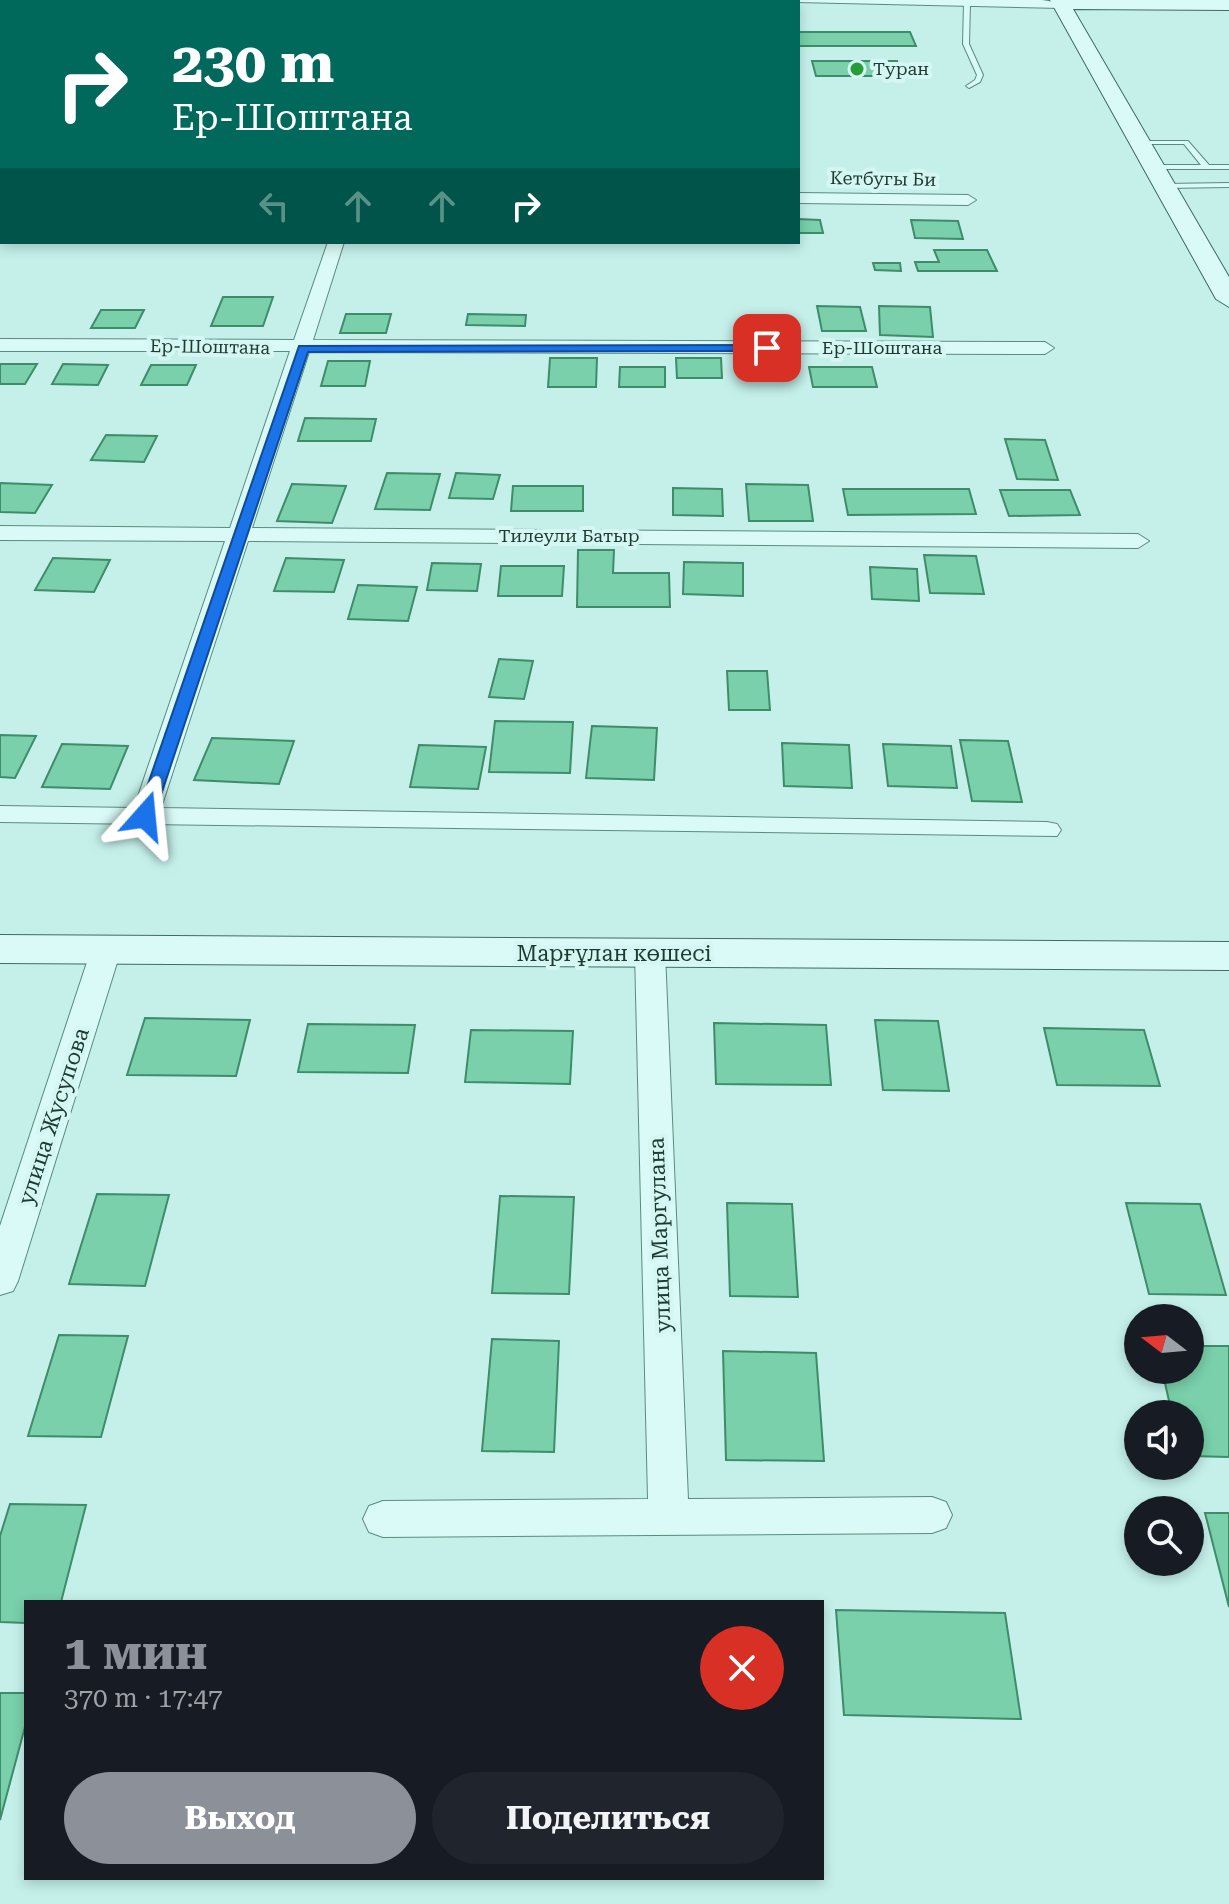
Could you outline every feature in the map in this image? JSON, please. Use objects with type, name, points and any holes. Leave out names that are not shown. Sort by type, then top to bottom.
[{"type":"main road","points":[[1060,2],[1229,5]]},
{"type":"main road","points":[[1060,2],[1229,299]]},
{"type":"main road","points":[[1080,37],[1090,25],[1104,17],[1157,4]]},
{"type":"main road","name":"Марғұлан көшесі","points":[[0,949],[1227,961]]},
{"type":"street","points":[[800,1],[1060,2]]},
{"type":"street","name":"Кетбугы Би","points":[[800,198],[968,200]]},
{"type":"street","points":[[145,816],[335,244]]},
{"type":"street","name":"Ер-Шоштана","points":[[0,345],[1045,348]]},
{"type":"street","name":"Тилеули Батыр","points":[[0,533],[1138,541]]},
{"type":"street","points":[[0,814],[1047,830]]},
{"type":"street","name":"улица Жусупова","points":[[0,1281],[106,950]]},
{"type":"street","name":"улица Маргулана","points":[[650,953],[669,1517]]},
{"type":"street","points":[[383,1519],[932,1515]]},
{"type":"lane","points":[[967,3],[966,44],[980,75],[978,81],[969,86]]},
{"type":"lane","points":[[1140,142],[1189,143],[1207,167]]},
{"type":"lane","points":[[1154,167],[1229,167]]},
{"type":"lane","points":[[1165,186],[1229,185]]},
{"type":"building","points":[[800,32],[910,32],[916,46],[800,46]]},
{"type":"building","name":"Туран","points":[[812,61],[897,61],[902,76],[816,76]]},
{"type":"building","points":[[800,219],[820,220],[823,233],[800,233]]},
{"type":"building","points":[[911,220],[958,221],[963,239],[915,238]]},
{"type":"building","points":[[934,250],[987,250],[997,271],[918,271],[915,262],[939,262]]},
{"type":"building","points":[[873,263],[900,263],[901,271],[875,270]]},
{"type":"building","points":[[223,297],[273,297],[263,326],[211,326]]},
{"type":"building","points":[[817,306],[860,307],[866,331],[822,331]]},
{"type":"building","points":[[879,306],[930,307],[933,337],[880,335]]},
{"type":"building","points":[[101,310],[144,310],[135,328],[91,328]]},
{"type":"building","points":[[346,314],[391,314],[386,333],[340,333]]},
{"type":"building","points":[[468,314],[526,315],[525,326],[466,325]]},
{"type":"building","points":[[550,358],[597,358],[596,387],[548,387]]},
{"type":"building","points":[[676,358],[721,358],[722,378],[677,378]]},
{"type":"building","points":[[328,361],[370,361],[365,386],[321,386]]},
{"type":"building","points":[[0,364],[37,364],[25,384],[0,384]]},
{"type":"building","points":[[63,364],[108,365],[98,385],[52,384]]},
{"type":"building","points":[[151,365],[196,365],[187,385],[141,385]]},
{"type":"building","points":[[620,367],[665,367],[665,387],[619,387]]},
{"type":"building","points":[[809,367],[872,367],[877,387],[813,387]]},
{"type":"building","points":[[305,418],[376,419],[371,441],[298,441]]},
{"type":"building","points":[[106,435],[157,436],[144,462],[91,460]]},
{"type":"building","points":[[1005,439],[1045,440],[1058,480],[1017,479]]},
{"type":"building","points":[[387,473],[440,474],[430,510],[375,509]]},
{"type":"building","points":[[456,473],[500,475],[493,499],[449,498]]},
{"type":"building","points":[[0,483],[52,485],[35,513],[0,512]]},
{"type":"building","points":[[292,484],[346,486],[332,523],[277,521]]},
{"type":"building","points":[[746,484],[808,485],[813,521],[749,521]]},
{"type":"building","points":[[513,486],[583,486],[583,511],[511,511]]},
{"type":"building","points":[[673,488],[722,489],[723,516],[673,515]]},
{"type":"building","points":[[843,489],[969,489],[976,514],[848,515]]},
{"type":"building","points":[[1000,490],[1070,490],[1080,515],[1009,516]]},
{"type":"building","points":[[578,550],[614,550],[613,573],[669,573],[670,607],[577,607]]},
{"type":"building","points":[[924,555],[976,556],[984,594],[930,593]]},
{"type":"building","points":[[53,558],[110,560],[94,592],[35,590]]},
{"type":"building","points":[[286,558],[344,560],[334,592],[274,591]]},
{"type":"building","points":[[684,562],[743,563],[743,596],[683,594]]},
{"type":"building","points":[[432,563],[481,564],[477,591],[427,590]]},
{"type":"building","points":[[501,566],[564,566],[562,596],[498,596]]},
{"type":"building","points":[[870,567],[917,569],[919,601],[872,599]]},
{"type":"building","points":[[358,585],[417,587],[408,621],[348,619]]},
{"type":"building","points":[[499,659],[533,661],[524,699],[489,697]]},
{"type":"building","points":[[727,671],[767,671],[770,710],[729,710]]},
{"type":"building","points":[[495,721],[573,722],[570,773],[489,772]]},
{"type":"building","points":[[592,726],[657,728],[654,780],[586,778]]},
{"type":"building","points":[[0,735],[36,736],[15,778],[0,777]]},
{"type":"building","points":[[212,738],[294,741],[279,784],[194,780]]},
{"type":"building","points":[[960,740],[1008,741],[1022,802],[972,801]]},
{"type":"building","points":[[782,743],[849,745],[852,788],[784,786]]},
{"type":"building","points":[[62,744],[128,746],[110,789],[42,787]]},
{"type":"building","points":[[883,744],[951,746],[957,788],[888,786]]},
{"type":"building","points":[[419,745],[486,747],[478,789],[410,787]]},
{"type":"building","points":[[145,1018],[250,1020],[236,1076],[127,1075]]},
{"type":"building","points":[[875,1020],[938,1021],[949,1091],[883,1090]]},
{"type":"building","points":[[714,1023],[826,1025],[831,1085],[716,1084]]},
{"type":"building","points":[[308,1024],[415,1025],[408,1073],[298,1072]]},
{"type":"building","points":[[1044,1028],[1144,1030],[1160,1086],[1057,1085]]},
{"type":"building","points":[[471,1030],[573,1031],[570,1084],[465,1082]]},
{"type":"building","points":[[97,1194],[169,1195],[145,1286],[69,1284]]},
{"type":"building","points":[[500,1196],[574,1197],[569,1294],[492,1293]]},
{"type":"building","points":[[727,1203],[792,1204],[798,1297],[730,1296]]},
{"type":"building","points":[[1126,1203],[1200,1204],[1226,1295],[1149,1294]]},
{"type":"building","points":[[59,1335],[128,1336],[101,1437],[28,1436]]},
{"type":"building","points":[[492,1339],[559,1341],[554,1452],[482,1451]]},
{"type":"building","points":[[1204,1346],[1229,1346],[1229,1457],[1204,1456],[1204,1400],[1169,1400],[1165,1384],[1204,1384]]},
{"type":"building","points":[[723,1351],[816,1353],[824,1461],[726,1460]]},
{"type":"building","points":[[10,1504],[86,1505],[62,1600],[24,1600],[24,1623],[0,1622],[0,1536]]},
{"type":"building","points":[[1205,1513],[1229,1513],[1229,1607]]},
{"type":"building","points":[[836,1610],[1005,1613],[1021,1719],[844,1715]]},
{"type":"building","points":[[0,1693],[24,1693],[24,1730],[0,1820]]},
{"type":"place","name":"Туран","points":[[857,69]]},
{"type":"route","points":[[145,816],[303,348],[767,348]]}]
